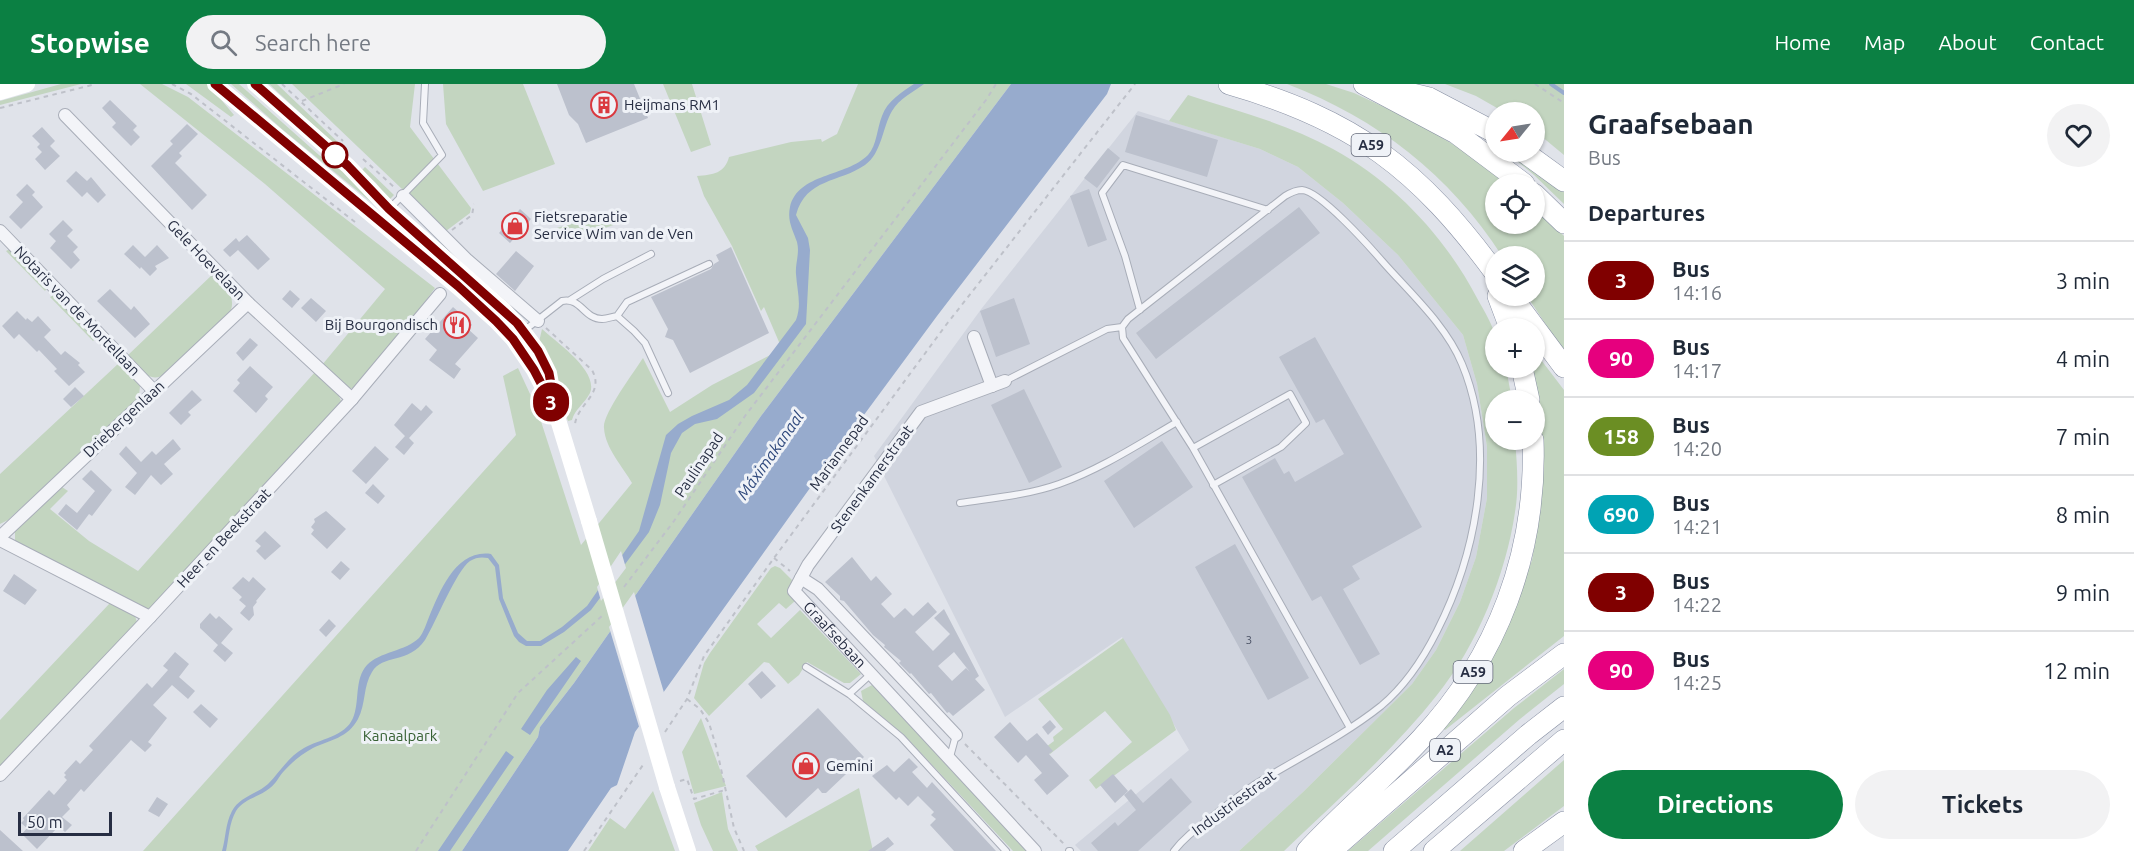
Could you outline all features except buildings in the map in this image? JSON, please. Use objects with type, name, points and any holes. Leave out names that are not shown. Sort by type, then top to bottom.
[{"type":"highway","name":"A59","points":[[1229,84],[1310,111],[1379,150],[1406,171],[1432,196],[1485,260]]},
{"type":"highway","points":[[1365,84],[1456,133],[1511,174]]},
{"type":"highway","points":[[1373,84],[1429,98],[1485,127]]},
{"type":"highway","points":[[1538,162],[1564,181]]},
{"type":"highway","points":[[1545,205],[1564,224]]},
{"type":"highway","name":"A59","points":[[1480,253],[1485,265]]},
{"type":"highway","points":[[1518,306],[1564,367]]},
{"type":"highway","name":"A59","points":[[1307,851],[1434,725],[1460,691],[1487,648],[1511,595],[1527,532],[1532,493],[1533,450]]},
{"type":"highway","name":"A2","points":[[1331,851],[1508,696],[1564,654]]},
{"type":"highway","points":[[1394,851],[1564,707]]},
{"type":"highway","points":[[1434,851],[1564,740]]},
{"type":"highway","points":[[1524,851],[1564,822]]},
{"type":"main road","points":[[0,92],[27,84]]},
{"type":"main road","points":[[215,84],[504,310],[518,335],[538,351],[549,373],[556,412],[589,521],[674,784],[688,851]]},
{"type":"main road","points":[[255,84],[348,166],[383,214]]},
{"type":"street","name":"Gele Hoevelaan","points":[[65,115],[248,303],[352,399]]},
{"type":"street","points":[[403,195],[444,238],[503,293],[538,321]]},
{"type":"street","name":"Notaris van de Mortellaan","points":[[0,231],[154,391]]},
{"type":"street","name":"Heer en Beekstraat","points":[[0,775],[150,618],[352,399],[440,294]]},
{"type":"street","name":"Driebergenlaan","points":[[0,538],[248,303]]},
{"type":"street","points":[[974,337],[992,386]]},
{"type":"street","name":"Stenenkamerstraat","points":[[801,578],[808,565],[921,412],[1005,381]]},
{"type":"street","points":[[0,538],[150,618]]},
{"type":"street","name":"Graafsebaan","points":[[956,735],[818,589],[801,578],[794,591],[1035,851]]},
{"type":"lane","points":[[383,214],[442,155],[423,123],[425,84]]},
{"type":"lane","points":[[1140,310],[1125,256],[1102,193],[1123,165],[1268,210]]},
{"type":"lane","name":"Industriestraat","points":[[1122,327],[1140,310],[1292,192],[1301,190],[1309,192],[1328,206],[1365,241],[1450,340],[1470,385],[1476,417],[1480,460],[1477,511],[1467,558],[1453,600],[1431,643],[1407,680],[1382,705],[1350,728],[1253,786],[1195,830],[1174,851]]},
{"type":"lane","points":[[570,300],[603,279],[651,254]]},
{"type":"lane","points":[[518,335],[562,301],[577,302],[591,316],[600,319],[617,316],[627,302],[709,264]]},
{"type":"lane","points":[[617,316],[645,343],[668,393]]},
{"type":"lane","points":[[1005,381],[1107,329],[1122,327],[1123,338],[1193,448],[1350,728]]},
{"type":"lane","points":[[1193,448],[1290,394],[1306,423],[1281,447],[1213,485]]},
{"type":"lane","points":[[960,503],[1011,496],[1059,484],[1102,466],[1177,422]]},
{"type":"lane","points":[[806,667],[849,694],[901,737],[1006,851]]},
{"type":"lane","points":[[849,694],[871,674]]},
{"type":"lane","points":[[950,757],[956,735]]},
{"type":"path","points":[[0,108],[96,84]]},
{"type":"path","points":[[172,84],[191,94],[356,222]]},
{"type":"path","points":[[282,84],[343,141]]},
{"type":"path","points":[[301,102],[344,84]]},
{"type":"path","name":"Paulinapad","points":[[619,594],[674,521],[745,416],[996,84]]},
{"type":"path","name":"Mariannepad","points":[[663,736],[687,699],[704,656],[774,558],[946,325],[1135,84]]},
{"type":"path","points":[[1535,84],[1564,103]]},
{"type":"path","points":[[360,156],[403,195]]},
{"type":"path","points":[[444,238],[472,215],[474,204]]},
{"type":"path","points":[[538,321],[594,374],[596,382],[594,394],[577,415],[576,429]]},
{"type":"path","points":[[774,558],[801,578]]},
{"type":"path","points":[[416,851],[518,693],[598,621],[605,612]]},
{"type":"path","points":[[687,699],[700,708],[709,723],[734,828],[744,851]]},
{"type":"path","points":[[956,735],[1070,851]]},
{"type":"path","points":[[584,851],[650,755]]},
{"type":"path","points":[[674,784],[687,779],[694,799],[726,790]]},
{"type":"shaded area","points":[[1138,111],[1260,149],[1298,167],[1343,203],[1398,255],[1463,335],[1477,384],[1485,434],[1487,498],[1476,557],[1460,602],[1436,650],[1412,684],[1303,792],[1239,851],[1081,851],[1075,845],[1189,750],[1122,637],[1005,717],[874,456],[982,308]]},
{"type":"green space","points":[[61,84],[81,84],[0,105],[0,101]]},
{"type":"green space","points":[[140,84],[162,84],[188,97],[435,288],[401,335],[354,388],[347,389],[322,365],[385,289],[265,184]]},
{"type":"green space","points":[[186,84],[208,84],[234,115],[231,117]]},
{"type":"green space","points":[[231,84],[239,84],[319,155],[344,172],[398,224],[283,130]]},
{"type":"green space","points":[[269,84],[277,84],[341,145],[338,148]]},
{"type":"green space","points":[[292,84],[415,84],[410,127],[471,208],[470,213],[446,231]]},
{"type":"green space","points":[[443,84],[523,84],[555,164],[483,191],[446,124]]},
{"type":"green space","points":[[663,84],[692,84],[711,145],[691,152]]},
{"type":"green space","name":"Kanaalpark","points":[[858,84],[1011,84],[761,416],[574,683],[540,727],[538,737],[462,851],[143,851],[516,435],[503,376],[518,368],[537,409],[581,545],[632,483],[611,450],[604,428],[613,404],[643,358],[670,412],[712,385],[782,349],[764,307],[761,311],[732,246],[704,196],[697,176],[718,172],[725,167],[729,157],[791,142],[821,139],[822,142],[837,134]]},
{"type":"green space","points":[[1287,84],[1326,84],[1354,93],[1416,122],[1469,154],[1496,174],[1485,174],[1485,231],[1435,175],[1409,153],[1352,114]]},
{"type":"green space","points":[[1445,84],[1564,84],[1564,155],[1545,139],[1545,102],[1486,102]]},
{"type":"green space","points":[[1188,95],[1298,132],[1356,163],[1377,178],[1416,213],[1450,254],[1488,318],[1485,318],[1485,378],[1508,378],[1510,390],[1485,390],[1485,434],[1477,384],[1463,335],[1398,255],[1343,203],[1298,167],[1260,149],[1169,121]]},
{"type":"green space","points":[[1518,162],[1524,162],[1540,174],[1533,174]]},
{"type":"green space","points":[[365,167],[394,195],[389,200],[362,170]]},
{"type":"green space","points":[[1545,178],[1564,192],[1564,204],[1545,186]]},
{"type":"green space","points":[[617,210],[622,222],[568,241],[550,230]]},
{"type":"green space","points":[[1545,217],[1564,236],[1564,352],[1545,323],[1545,318],[1542,318],[1534,306],[1545,306],[1545,246],[1495,246],[1487,234],[1545,234]]},
{"type":"green space","points":[[10,249],[47,288],[45,291],[6,251]]},
{"type":"green space","points":[[213,274],[230,294],[231,310],[164,375],[153,377],[143,373],[127,356]]},
{"type":"green space","points":[[54,295],[96,338],[93,341],[50,297]]},
{"type":"green space","points":[[542,329],[575,358],[591,384],[590,393],[572,420],[568,421],[551,369],[539,342]]},
{"type":"green space","points":[[119,363],[140,386],[136,401],[8,520],[0,524],[0,474]]},
{"type":"green space","points":[[1545,365],[1564,390],[1564,636],[1445,730],[1442,728],[1478,678],[1504,636],[1532,560],[1539,519],[1544,466],[1543,450],[1545,450],[1545,390],[1536,390],[1532,378],[1545,378]]},
{"type":"green space","points":[[315,372],[339,396],[340,404],[150,608],[146,609],[15,541],[15,531],[62,487],[68,491],[50,509],[89,541],[138,571]]},
{"type":"green space","points":[[1487,450],[1516,450],[1516,503],[1505,560],[1477,632],[1451,676],[1420,716],[1363,776],[1284,851],[1239,851],[1303,792],[1412,684],[1436,650],[1460,602],[1476,557],[1487,498]]},
{"type":"green space","points":[[775,566],[792,580],[795,601],[786,609],[779,603],[757,624],[771,638],[800,610],[861,674],[850,683],[844,683],[807,662],[799,675],[788,684],[769,663],[764,662],[709,716],[694,698],[704,663],[771,568]]},
{"type":"green space","points":[[110,603],[135,616],[137,622],[0,771],[0,720]]},
{"type":"green space","points":[[1123,638],[1170,715],[1176,730],[1096,789],[1089,780],[1132,742],[1105,711],[1050,754],[1046,747],[1063,729],[1038,699]]},
{"type":"green space","points":[[1564,669],[1564,684],[1520,719],[1368,851],[1348,851],[1514,708]]},
{"type":"green space","points":[[872,685],[1030,851],[1013,851],[903,734],[863,701],[861,691]]},
{"type":"green space","points":[[701,718],[726,786],[694,794],[682,752]]},
{"type":"green space","points":[[1564,760],[1564,806],[1504,851],[1460,851]]},
{"type":"green space","points":[[859,788],[873,851],[758,851],[755,846]]},
{"type":"green space","points":[[653,791],[675,851],[588,851],[610,818],[625,829]]},
{"type":"green space","points":[[722,792],[728,829],[738,851],[713,851],[694,803]]},
{"type":"water","points":[[914,84],[924,84],[895,107],[871,160],[855,171],[815,188],[801,203],[796,215],[808,238],[810,250],[806,324],[754,393],[717,419],[695,424],[682,433],[671,453],[660,505],[649,532],[591,610],[564,632],[541,646],[526,646],[514,636],[499,599],[495,567],[488,558],[470,561],[459,575],[430,632],[419,648],[376,666],[369,677],[361,713],[354,725],[344,734],[301,756],[266,791],[239,807],[232,820],[226,851],[222,851],[228,821],[235,806],[268,784],[298,752],[338,733],[349,724],[355,712],[360,677],[367,665],[419,638],[444,584],[459,565],[468,558],[479,554],[491,554],[499,565],[503,598],[518,633],[527,641],[540,641],[562,627],[587,606],[639,531],[666,435],[678,424],[692,416],[729,400],[747,385],[796,320],[799,303],[796,270],[798,246],[789,217],[795,196],[812,181],[848,168],[868,155],[887,106],[895,97]]},
{"type":"water","name":"Máximakanaal","points":[[1011,84],[1111,84],[1107,94],[937,316],[810,488],[635,732],[617,785],[611,788],[568,851],[462,851],[538,737],[540,727],[574,683],[761,416]]},
{"type":"water","points":[[576,657],[581,661],[530,735],[521,729],[547,690]]},
{"type":"water","points":[[506,751],[514,757],[450,851],[438,851]]},
{"type":"pier","points":[[621,551],[626,568],[601,601],[597,587]]},
{"type":"pier","points":[[634,592],[665,696],[640,730],[609,627]]},
{"type":"waterway","points":[[1551,84],[1564,93]]},
{"type":"bus line","name":"3","points":[[215,84],[458,286],[496,321],[513,339],[526,358],[556,412],[549,373],[538,351],[517,323],[389,209],[348,166],[255,84]]},
{"type":"place","name":"Heijmans RM1","points":[[604,105]]},
{"type":"place","name":"Fietsreparatie Service Wim van de Ven","points":[[515,226]]},
{"type":"place","name":"Bij Bourgondisch","points":[[457,325]]},
{"type":"place","name":"Gemini","points":[[806,766]]}]
